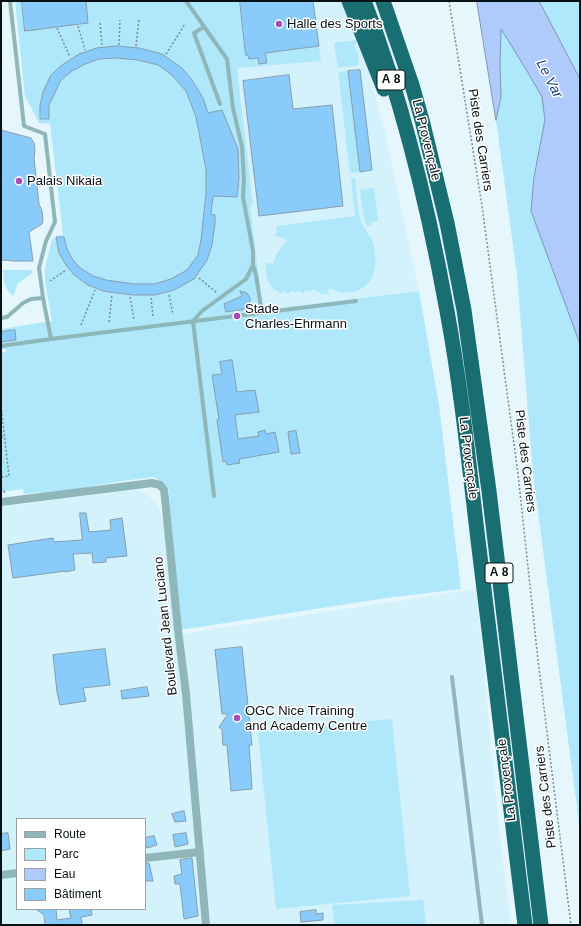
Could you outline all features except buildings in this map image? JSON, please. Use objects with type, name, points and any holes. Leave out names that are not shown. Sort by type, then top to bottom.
[{"type":"highway","points":[[349,1],[394,114],[415,160]]},
{"type":"highway","name":"La Provençale","points":[[364,1],[395,90],[415,160],[440,276],[455,361],[525,925]]},
{"type":"highway","name":"La Provençale","points":[[383,1],[412,85],[422,120],[447,223],[464,310],[489,491],[542,925]]},
{"type":"highway","points":[[387,1],[389,19]]},
{"type":"street","name":"Boulevard Jean Luciano","points":[[1,502],[152,483],[160,485],[164,490],[186,694],[206,925]]},
{"type":"street","points":[[146,858],[200,852]]},
{"type":"street","points":[[1,875],[16,873]]},
{"type":"lane","points":[[10,1],[24,126],[45,134],[55,222],[46,241],[39,268],[51,339]]},
{"type":"lane","points":[[186,1],[227,59],[233,108],[242,147],[244,179],[243,197],[253,266],[256,275],[262,313]]},
{"type":"lane","points":[[204,27],[194,33],[220,104]]},
{"type":"lane","points":[[214,496],[193,321],[202,311],[246,278],[253,266]]},
{"type":"lane","points":[[1,318],[7,317],[23,303],[32,299],[43,298]]},
{"type":"lane","points":[[1,346],[356,301]]},
{"type":"lane","points":[[452,677],[482,925]]},
{"type":"path","name":"Piste des Carriers","points":[[449,1],[482,206],[517,466],[538,660],[571,925]]},
{"type":"path","points":[[136,46],[139,18]]},
{"type":"path","points":[[119,45],[120,20]]},
{"type":"path","points":[[100,23],[102,46]]},
{"type":"path","points":[[166,54],[185,24]]},
{"type":"path","points":[[78,26],[85,50]]},
{"type":"path","points":[[57,28],[70,57]]},
{"type":"path","points":[[50,281],[66,270]]},
{"type":"path","points":[[199,278],[222,296]]},
{"type":"path","points":[[81,325],[95,290]]},
{"type":"path","points":[[109,322],[112,295]]},
{"type":"path","points":[[169,295],[173,315]]},
{"type":"path","points":[[130,297],[134,319]]},
{"type":"path","points":[[151,298],[153,317]]},
{"type":"path","points":[[1,406],[9,476],[1,477]]},
{"type":"path","points":[[1,436],[5,438]]},
{"type":"shaded area","points":[[313,1],[342,1],[368,69],[384,129],[419,291],[263,310],[250,205],[253,204],[237,67],[321,61]]},
{"type":"shaded area","points":[[138,489],[154,500],[163,517],[175,635],[476,589],[500,837],[511,925],[1,925],[1,506]]},
{"type":"green space","name":"Stade Charles-Ehrmann","points":[[15,1],[313,1],[321,61],[237,68],[253,204],[250,205],[263,310],[419,291],[439,405],[461,589],[386,598],[180,630],[169,491],[165,485],[154,477],[70,490],[24,494],[23,489],[1,492],[1,353],[6,352],[6,349],[1,349],[1,329],[52,321],[45,282],[45,268],[52,239],[63,234],[50,124],[39,123],[25,96]]},
{"type":"green space","points":[[539,1],[580,1],[580,79]]},
{"type":"green space","points":[[501,29],[542,96],[545,120],[534,177],[531,211],[580,344],[580,830],[533,474],[517,275],[496,120],[501,97]]},
{"type":"green space","points":[[356,40],[357,43],[354,45],[358,54],[359,65],[338,68],[334,43]]},
{"type":"green space","points":[[348,71],[360,172],[350,173],[338,72]]},
{"type":"green space","points":[[355,178],[360,218],[372,240],[374,247],[376,261],[370,281],[359,290],[352,292],[340,292],[329,288],[327,292],[331,295],[320,293],[313,289],[310,292],[306,290],[303,293],[298,290],[296,293],[292,291],[289,294],[284,291],[282,294],[277,292],[268,282],[266,263],[273,264],[277,253],[287,241],[284,238],[275,236],[277,226],[355,216],[351,179]]},
{"type":"green space","points":[[374,188],[378,221],[370,222],[371,226],[367,226],[364,218],[360,190]]},
{"type":"green space","points":[[3,270],[31,270],[33,273],[18,283],[13,296],[5,284]]},
{"type":"green space","points":[[392,719],[410,896],[276,909],[258,732]]},
{"type":"green space","points":[[423,900],[426,925],[335,925],[332,905]]},
{"type":"water","name":"Le Var","points":[[477,1],[539,1],[580,79],[580,344],[531,211],[534,177],[545,120],[542,97],[501,29],[501,97],[496,120]]},
{"type":"place","name":"Halle des Sports","points":[[279,24]]},
{"type":"place","name":"Palais Nikaia","points":[[19,181]]},
{"type":"place","name":"Stade Charles-Ehrmann","points":[[237,316]]},
{"type":"place","name":"OGC Nice Training and Academy Centre","points":[[237,718]]}]
